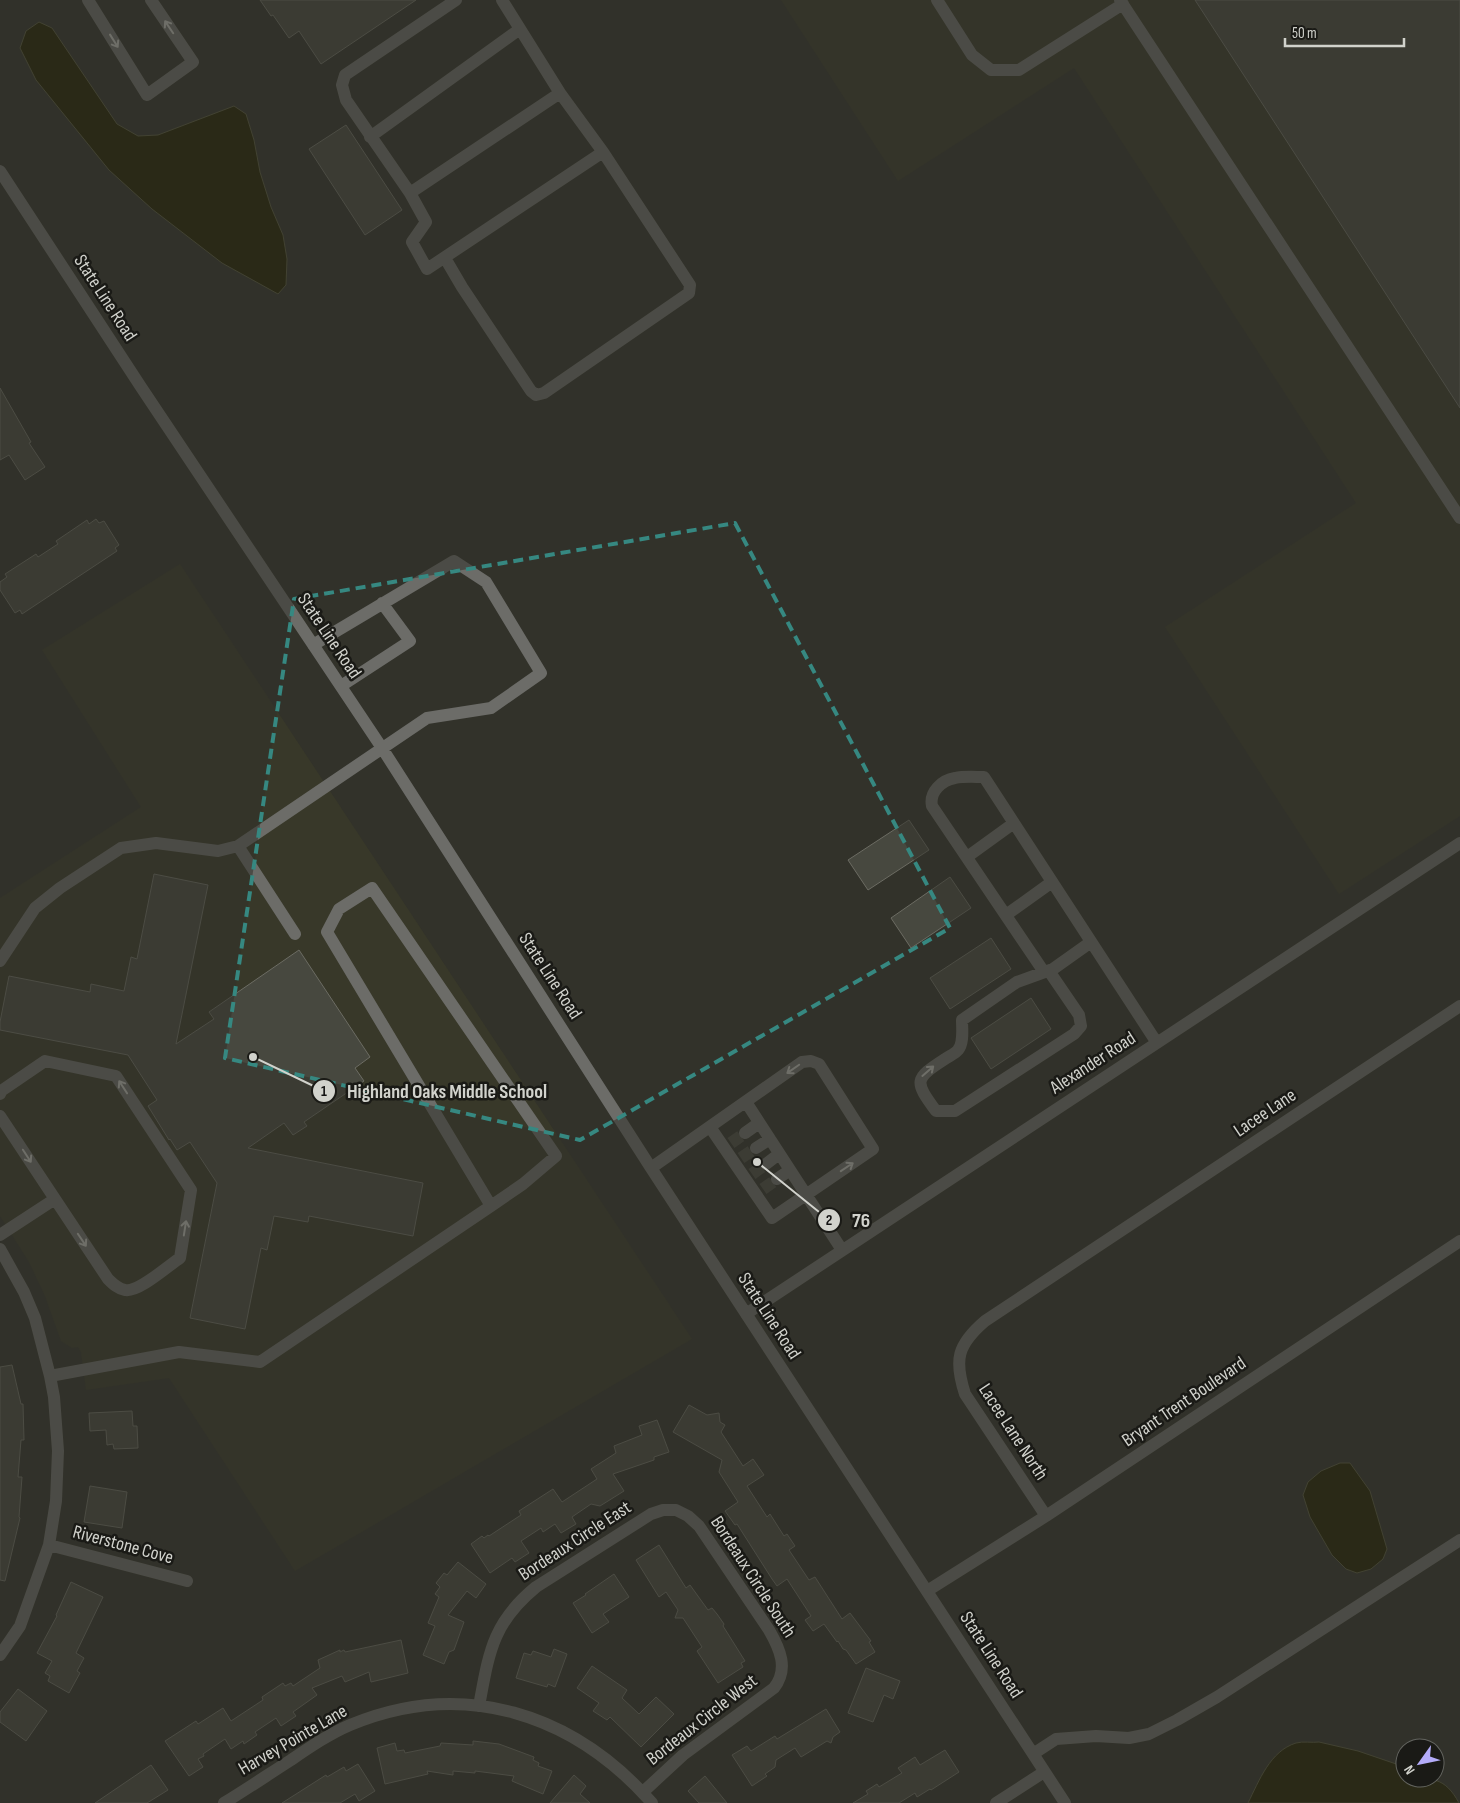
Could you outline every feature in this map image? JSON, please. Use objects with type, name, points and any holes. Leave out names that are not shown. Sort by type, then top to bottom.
[{"type":"street","points":[[88,0],[147,95],[193,62],[151,0]]},
{"type":"street","points":[[456,0],[346,75],[342,86],[346,100],[410,194],[426,222],[412,242],[427,269],[602,152]]},
{"type":"street","points":[[446,258],[462,287],[531,391],[536,395],[544,393],[689,293],[690,285],[602,152],[560,93],[502,0]]},
{"type":"street","points":[[937,0],[972,55],[991,70],[1019,70],[1122,2],[1460,518]]},
{"type":"street","points":[[370,137],[520,29]]},
{"type":"street","points":[[410,194],[560,93]]},
{"type":"street","name":"State Line Road","points":[[0,171],[141,387],[382,748],[651,1168],[1065,1803]]},
{"type":"street","points":[[0,961],[35,908],[60,888],[121,848],[156,843],[218,851],[238,846],[427,718],[490,708],[541,673],[486,582],[454,561],[313,645]]},
{"type":"street","points":[[341,686],[410,641],[382,603]]},
{"type":"street","points":[[1091,942],[1046,971],[1017,982],[962,1020],[961,1041],[958,1051],[924,1072],[920,1080],[924,1094],[936,1112],[955,1111],[1074,1034],[1081,1026],[1079,1015],[1046,971],[1006,915],[932,806],[932,796],[935,789],[954,778],[984,777],[1157,1043]]},
{"type":"street","points":[[967,857],[1014,823]]},
{"type":"street","name":"Alexander Road","points":[[746,1314],[1460,843]]},
{"type":"street","points":[[238,846],[295,934]]},
{"type":"street","points":[[1006,915],[1052,882]]},
{"type":"street","points":[[50,1376],[178,1352],[260,1362],[523,1184],[556,1156],[372,888],[339,909],[327,932],[490,1206]]},
{"type":"street","name":"Lacee Lane","points":[[1091,1251],[1460,1006]]},
{"type":"street","points":[[651,1168],[802,1062],[811,1060],[819,1064],[873,1149],[772,1218],[759,1191],[728,1145],[710,1127]]},
{"type":"street","points":[[0,1094],[1,1091],[45,1061],[116,1076],[191,1190],[180,1258],[136,1289],[126,1291],[117,1287],[108,1279],[0,1116]]},
{"type":"street","points":[[746,1102],[842,1250]]},
{"type":"street","points":[[745,1133],[759,1122]]},
{"type":"street","points":[[756,1148],[770,1139]]},
{"type":"street","points":[[766,1164],[779,1154]]},
{"type":"street","points":[[777,1179],[790,1170]]},
{"type":"street","points":[[0,1235],[55,1200]]},
{"type":"street","name":"Bryant Trent Boulevard","points":[[927,1591],[1046,1516],[1460,1241]]},
{"type":"street","points":[[0,1249],[24,1292],[35,1318],[54,1397],[58,1451],[56,1501],[49,1545],[20,1626],[0,1655]]},
{"type":"street","name":"Lacee Lane North","points":[[1046,1516],[965,1394],[958,1368],[961,1350],[970,1334],[984,1322],[1091,1251]]},
{"type":"street","name":"Bordeaux Circle East","points":[[479,1706],[492,1644],[508,1613],[521,1599],[536,1587],[651,1514],[663,1510],[676,1510]]},
{"type":"street","name":"Bordeaux Circle South","points":[[676,1510],[688,1516],[699,1526],[769,1630],[778,1645],[782,1657],[782,1675]]},
{"type":"street","points":[[1033,1754],[1056,1740],[1086,1737],[1129,1738],[1149,1734],[1178,1720],[1217,1697],[1460,1540]]},
{"type":"street","name":"Riverstone Cove","points":[[49,1545],[187,1581]]},
{"type":"street","name":"Bordeaux Circle West","points":[[643,1792],[683,1755],[774,1688],[782,1675]]},
{"type":"street","name":"Harvey Pointe Lane","points":[[224,1803],[332,1734],[363,1720],[395,1711],[446,1703],[479,1706],[535,1719],[562,1731],[589,1746],[617,1768],[652,1803]]},
{"type":"street","points":[[996,1803],[1044,1772]]},
{"type":"highlighted area","points":[[735,523],[950,928],[580,1140],[225,1058],[294,599]]},
{"type":"shaded area","points":[[781,0],[1460,0],[1460,816],[1339,894],[1165,627],[1356,503],[1074,68],[898,181]]},
{"type":"shaded area","points":[[39,22],[52,28],[117,124],[138,136],[158,135],[234,106],[246,114],[254,140],[260,172],[271,207],[283,235],[287,259],[286,285],[278,294],[222,263],[152,209],[109,170],[36,80],[20,48],[26,31]]},
{"type":"shaded area","points":[[180,564],[692,1339],[295,1571],[169,1378],[86,1390],[81,1352],[78,1347],[72,1348],[61,1341],[45,1296],[29,1262],[0,1216],[0,898],[141,807],[42,650]]},
{"type":"shaded area","points":[[1340,1463],[1350,1463],[1370,1491],[1387,1549],[1383,1559],[1371,1569],[1357,1573],[1346,1569],[1332,1555],[1310,1517],[1303,1495],[1308,1482],[1321,1471]]},
{"type":"shaded area","points":[[1302,1742],[1319,1742],[1358,1751],[1395,1764],[1395,1788],[1445,1788],[1445,1786],[1454,1794],[1459,1803],[1248,1803],[1261,1776],[1272,1760],[1287,1747]]},
{"type":"building","points":[[260,0],[416,0],[321,64],[299,31],[289,38]]},
{"type":"building","points":[[1195,0],[1460,0],[1460,408]]},
{"type":"building","points":[[346,125],[402,210],[365,235],[309,149]]},
{"type":"building","points":[[0,388],[31,442],[29,443],[45,467],[25,480],[9,455],[0,460]]},
{"type":"building","points":[[96,519],[99,523],[104,521],[119,545],[115,548],[117,551],[22,614],[20,610],[15,613],[0,590],[0,582],[7,577],[5,574],[36,554],[38,557],[58,544],[56,541],[87,520],[89,524]]},
{"type":"building","points":[[909,820],[929,850],[868,890],[848,860]]},
{"type":"building","points":[[154,874],[208,885],[176,1044],[214,1019],[209,1012],[299,950],[370,1057],[355,1068],[364,1081],[304,1122],[307,1126],[293,1135],[284,1123],[248,1148],[423,1183],[413,1236],[309,1216],[308,1222],[274,1216],[267,1250],[261,1248],[245,1329],[190,1318],[217,1183],[190,1142],[177,1150],[169,1140],[148,1106],[157,1100],[128,1055],[0,1030],[9,976],[90,992],[91,984],[124,991],[131,957],[137,959]]},
{"type":"building","points":[[950,877],[971,908],[911,948],[891,918]]},
{"type":"building","points":[[991,938],[1011,969],[950,1009],[930,978]]},
{"type":"building","points":[[1031,998],[1051,1029],[991,1069],[971,1038]]},
{"type":"building","points":[[12,1365],[21,1404],[23,1404],[24,1440],[21,1440],[18,1477],[22,1477],[20,1518],[5,1581],[0,1580],[0,1367]]},
{"type":"building","points":[[689,1405],[707,1415],[719,1413],[720,1422],[725,1425],[721,1432],[743,1466],[753,1459],[764,1475],[747,1486],[767,1517],[770,1514],[784,1536],[787,1534],[795,1546],[789,1550],[809,1580],[815,1577],[842,1619],[850,1613],[871,1641],[869,1642],[875,1652],[856,1664],[824,1624],[813,1631],[805,1620],[811,1616],[787,1579],[777,1586],[737,1524],[735,1525],[725,1511],[738,1502],[719,1472],[722,1460],[673,1432]]},
{"type":"building","points":[[132,1411],[133,1426],[137,1426],[138,1448],[114,1449],[113,1444],[107,1445],[106,1430],[90,1431],[89,1413]]},
{"type":"building","points":[[657,1420],[669,1452],[654,1457],[654,1460],[613,1474],[624,1491],[600,1506],[591,1504],[572,1517],[576,1524],[561,1533],[555,1524],[543,1532],[541,1528],[521,1541],[529,1553],[515,1562],[512,1558],[490,1573],[471,1544],[482,1536],[484,1538],[489,1536],[521,1515],[519,1511],[553,1489],[562,1502],[597,1479],[591,1469],[616,1453],[614,1446],[642,1435],[639,1426]]},
{"type":"building","points":[[90,1486],[127,1492],[122,1528],[84,1522]]},
{"type":"building","points":[[659,1545],[686,1588],[690,1585],[708,1610],[712,1608],[717,1614],[745,1661],[741,1663],[743,1667],[718,1683],[697,1651],[702,1647],[683,1618],[675,1618],[678,1610],[666,1592],[659,1597],[636,1560]]},
{"type":"building","points":[[458,1562],[486,1584],[476,1598],[467,1591],[448,1615],[464,1622],[454,1650],[449,1652],[444,1664],[423,1655],[435,1626],[428,1623],[439,1597],[435,1594],[440,1587],[436,1583],[444,1573],[447,1575]]},
{"type":"building","points":[[614,1574],[629,1597],[603,1614],[609,1622],[592,1633],[573,1603]]},
{"type":"building","points":[[71,1582],[103,1597],[76,1653],[84,1658],[77,1671],[80,1673],[69,1693],[48,1681],[50,1676],[45,1673],[52,1661],[37,1653],[57,1616]]},
{"type":"building","points":[[401,1640],[408,1673],[371,1682],[369,1672],[345,1682],[342,1676],[312,1688],[317,1695],[293,1712],[296,1716],[281,1726],[276,1718],[255,1732],[257,1735],[244,1744],[243,1741],[231,1749],[225,1739],[198,1759],[203,1767],[189,1776],[165,1741],[196,1721],[198,1724],[223,1708],[231,1721],[263,1700],[262,1697],[283,1683],[285,1686],[291,1683],[293,1686],[320,1668],[318,1660],[340,1650],[340,1652],[344,1650],[345,1652]]},
{"type":"building","points":[[554,1649],[567,1654],[555,1687],[548,1684],[547,1687],[516,1678],[524,1653],[531,1655],[533,1651],[551,1657]]},
{"type":"building","points":[[592,1666],[627,1690],[622,1698],[639,1714],[656,1697],[674,1714],[641,1747],[610,1717],[607,1720],[593,1711],[599,1703],[577,1688]]},
{"type":"building","points":[[866,1668],[900,1681],[893,1699],[884,1695],[873,1722],[848,1713]]},
{"type":"building","points":[[18,1689],[47,1711],[26,1741],[0,1722],[0,1712]]},
{"type":"building","points":[[826,1709],[840,1732],[833,1737],[831,1743],[827,1741],[801,1757],[795,1748],[776,1760],[775,1767],[765,1774],[767,1776],[752,1786],[732,1755],[747,1746],[751,1751],[775,1736],[777,1739]]},
{"type":"building","points":[[473,1741],[499,1744],[534,1757],[533,1760],[539,1763],[538,1766],[552,1771],[543,1794],[512,1781],[514,1776],[475,1771],[475,1773],[453,1771],[453,1775],[427,1771],[428,1774],[385,1784],[377,1748],[395,1743],[397,1751],[404,1750],[405,1753],[440,1746],[441,1743],[473,1745]]},
{"type":"building","points":[[945,1750],[959,1772],[931,1790],[917,1797],[915,1793],[899,1803],[853,1803],[868,1794],[866,1791],[877,1784],[879,1787],[902,1773],[898,1768],[915,1757],[920,1765]]},
{"type":"building","points":[[358,1764],[375,1791],[359,1801],[355,1794],[340,1803],[282,1803],[326,1775],[327,1777],[344,1767],[346,1771]]},
{"type":"building","points":[[151,1765],[168,1790],[147,1803],[95,1803]]},
{"type":"building","points":[[574,1775],[586,1786],[580,1794],[590,1803],[550,1803]]},
{"type":"building","points":[[705,1776],[727,1803],[699,1803],[688,1791]]},
{"type":"tunnel","points":[[731,1143],[745,1133]]},
{"type":"tunnel","points":[[741,1158],[756,1148]]},
{"type":"tunnel","points":[[752,1174],[766,1164]]},
{"type":"tunnel","points":[[763,1189],[777,1179]]},
{"type":"place","name":"Highland Oaks Middle School","points":[[253,1057]]},
{"type":"place","name":"76","points":[[757,1162]]}]
